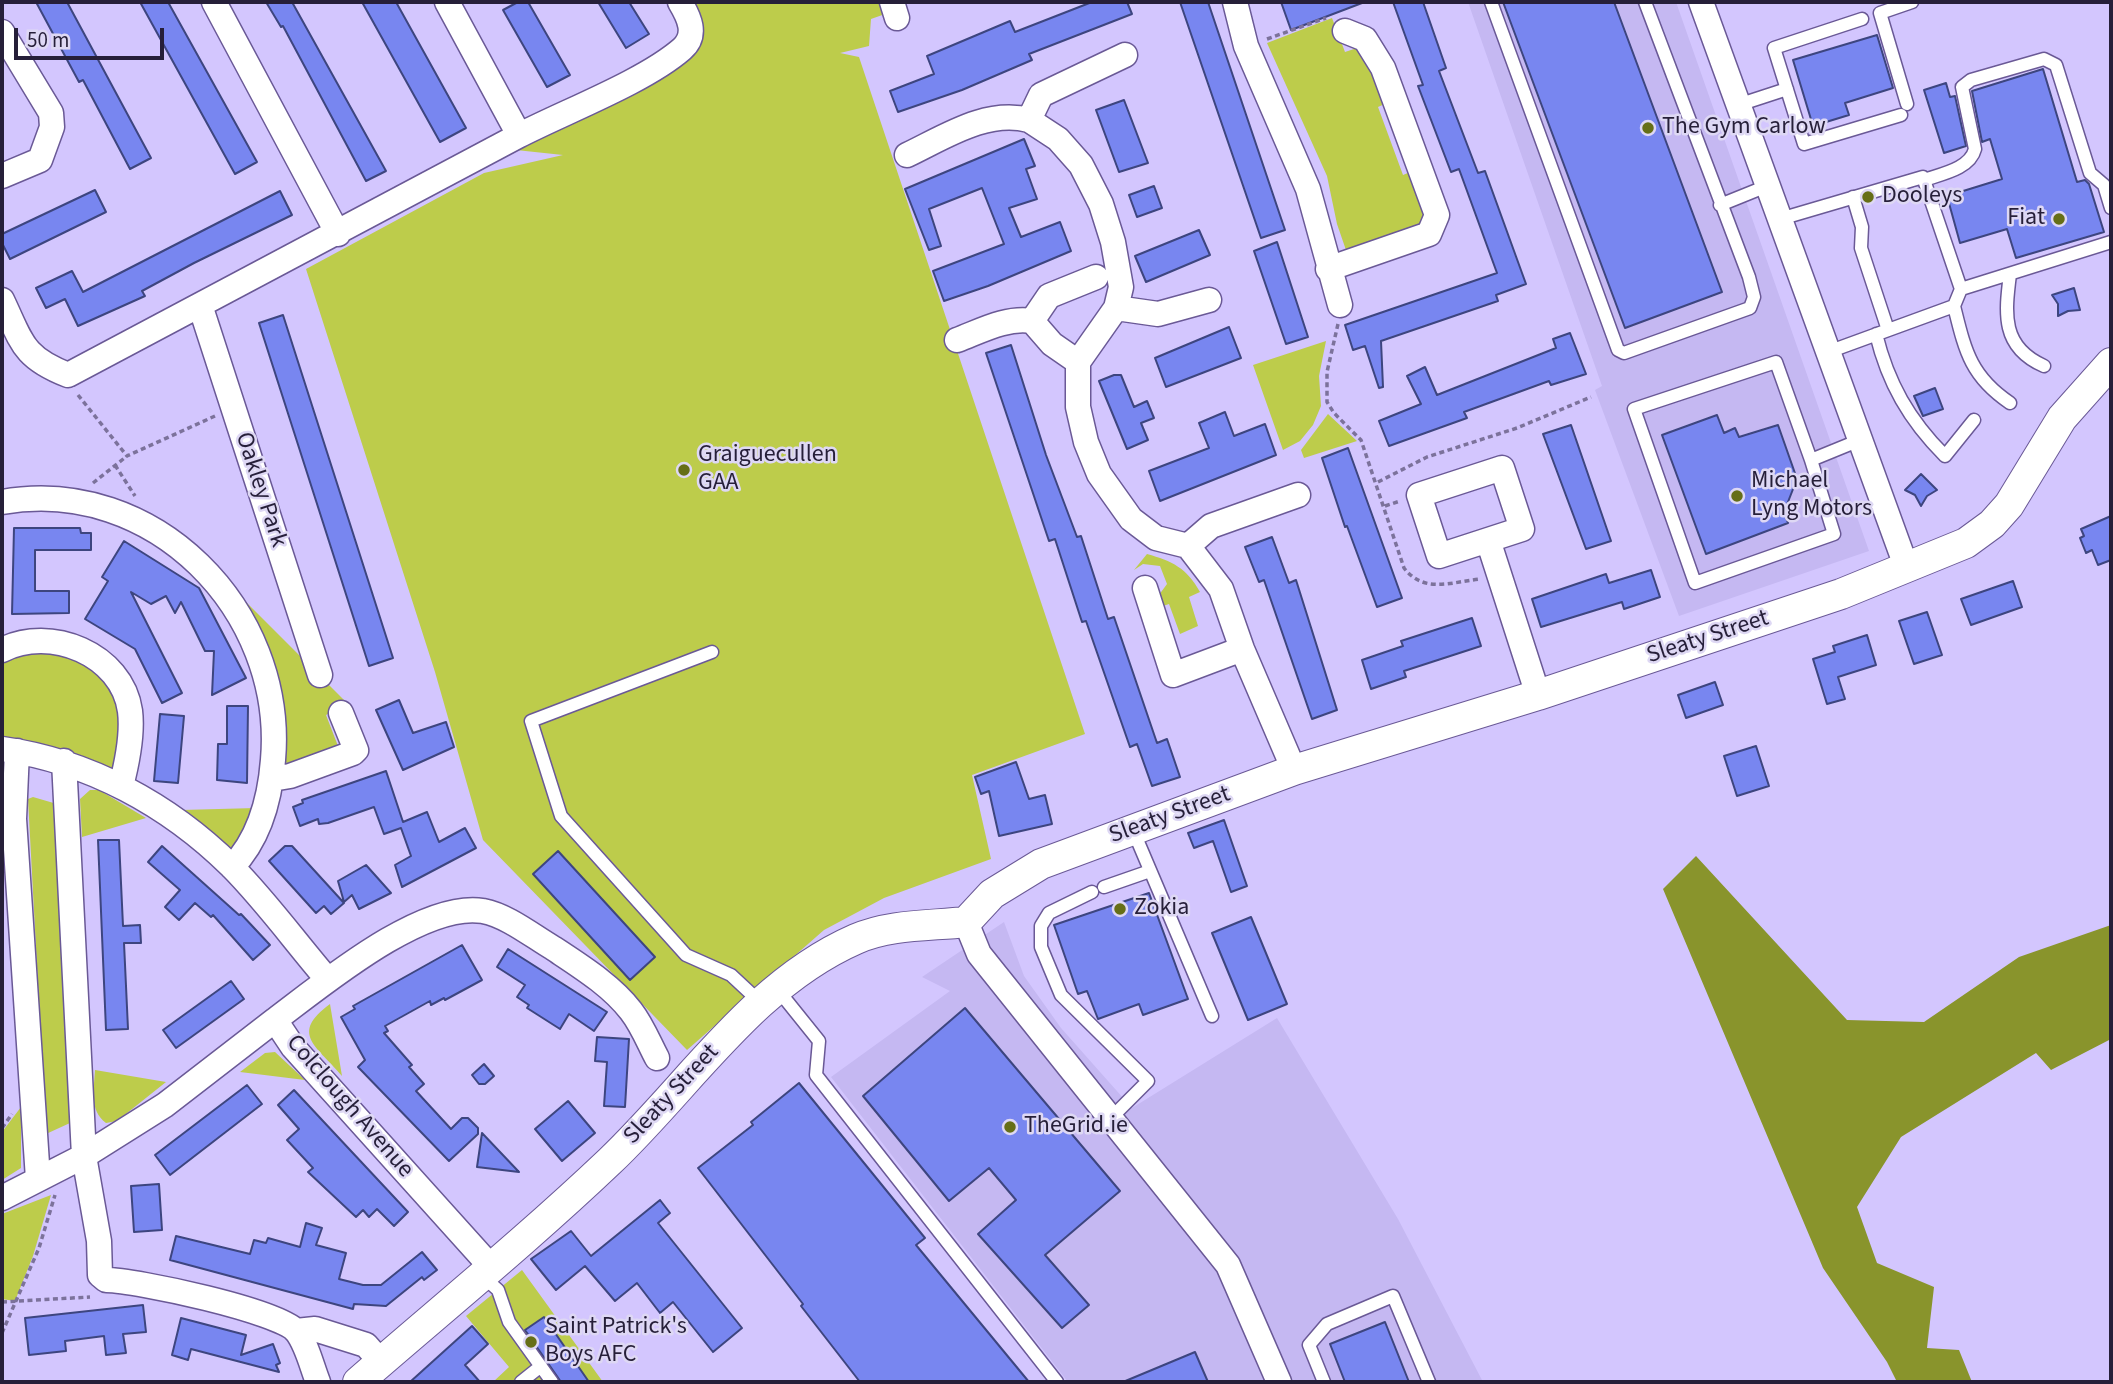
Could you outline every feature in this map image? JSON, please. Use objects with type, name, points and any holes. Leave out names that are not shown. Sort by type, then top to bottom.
[{"type":"street","points":[[214,2],[338,234]]},
{"type":"street","points":[[447,2],[519,135]]},
{"type":"street","points":[[2,300],[27,352],[50,368],[68,375],[338,234],[519,135],[639,76],[682,49],[691,37],[691,20],[680,2]]},
{"type":"street","points":[[1235,2],[1246,46],[1308,189],[1340,305]]},
{"type":"street","points":[[1701,2],[1906,566]]},
{"type":"street","points":[[1328,269],[1429,234],[1437,215],[1383,68],[1364,39],[1345,31]]},
{"type":"street","points":[[2,32],[51,113],[52,127],[40,160],[2,176]]},
{"type":"street","points":[[1029,120],[1041,95],[1125,55]]},
{"type":"street","points":[[907,155],[982,120],[1012,116],[1029,120],[1058,139],[1081,165],[1101,204],[1113,243],[1121,287],[1116,308],[1078,362],[1078,407],[1086,442],[1099,474],[1131,519],[1156,538],[1188,546],[1220,589],[1242,649],[1294,769]]},
{"type":"street","points":[[1032,321],[1049,296],[1096,277]]},
{"type":"street","points":[[1116,308],[1157,314],[1209,300]]},
{"type":"street","name":"Oakley Park","points":[[200,305],[320,675]]},
{"type":"street","points":[[957,340],[1004,322],[1019,319],[1032,321],[1052,344],[1078,362]]},
{"type":"street","name":"Sleaty Street","points":[[358,1382],[609,1162],[715,1046],[769,997],[829,953],[880,931],[966,922],[992,894],[1041,864],[1294,769],[1538,695],[1841,594],[1966,543],[1992,524],[2009,505],[2070,410],[2111,363]]},
{"type":"street","points":[[2070,410],[2111,392]]},
{"type":"street","points":[[1188,546],[1211,526],[1298,495]]},
{"type":"street","points":[[2,502],[28,497],[74,499],[139,521],[195,560],[240,613],[257,645],[273,709],[272,779],[262,817],[248,851],[232,867]]},
{"type":"street","points":[[1488,540],[1538,695]]},
{"type":"street","points":[[1145,588],[1173,675],[1242,649]]},
{"type":"street","points":[[2,650],[41,641],[65,643],[102,662],[113,674],[130,710],[127,763],[121,786]]},
{"type":"street","points":[[272,779],[290,776],[354,753],[356,750],[341,713]]},
{"type":"street","points":[[47,1175],[10,750],[64,761],[121,786],[187,829],[232,867],[328,980]]},
{"type":"street","points":[[64,761],[84,1156],[99,1241],[100,1275],[106,1280],[124,1280],[225,1304],[277,1321],[296,1331],[315,1329],[366,1345],[382,1362]]},
{"type":"street","name":"Colclough Avenue","points":[[486,1271],[293,1047],[275,1020],[328,980],[407,930],[445,912],[482,911],[509,921],[597,978],[631,1011],[657,1058]]},
{"type":"street","points":[[966,922],[979,954],[1228,1265],[1279,1382]]},
{"type":"street","points":[[2,1198],[84,1156],[166,1105],[275,1020]]},
{"type":"street","points":[[296,1331],[318,1382]]},
{"type":"lane","points":[[1490,2],[1618,350],[1624,353],[1750,308],[1754,298],[1749,277],[1645,2]]},
{"type":"lane","points":[[1862,19],[1774,48],[1804,145],[1904,109],[1880,13],[1913,4],[1912,2]]},
{"type":"lane","points":[[1924,180],[1961,166],[1972,158],[1975,149],[1962,87],[1971,80],[2044,59],[2056,65],[2090,173],[2104,186],[2111,208]]},
{"type":"lane","points":[[1738,105],[1787,89]]},
{"type":"lane","points":[[1780,219],[1919,177],[1924,180],[1961,289],[1954,306],[1969,359],[1986,384],[2010,403]]},
{"type":"lane","points":[[1720,205],[1768,186]]},
{"type":"lane","points":[[1853,197],[1862,227],[1861,247],[1882,332],[1882,358],[1902,403],[1921,431],[1945,456],[1974,420]]},
{"type":"lane","points":[[1961,289],[2111,242]]},
{"type":"lane","points":[[2010,274],[2006,317],[2013,340],[2028,359],[2044,366]]},
{"type":"lane","points":[[1828,352],[1954,306]]},
{"type":"lane","points":[[1776,362],[1811,460],[1834,534],[1695,583],[1634,410],[1776,362]]},
{"type":"lane","points":[[1811,460],[1860,440]]},
{"type":"lane","points":[[712,652],[531,721],[561,816],[686,955],[731,975],[769,997],[819,1041],[816,1075],[1057,1382]]},
{"type":"lane","points":[[1132,830],[1212,1016]]},
{"type":"lane","points":[[1111,1118],[1148,1081],[1061,995],[1041,947],[1041,926],[1049,913],[1098,889],[1150,871]]},
{"type":"lane","points":[[486,1271],[498,1290],[509,1322],[552,1382]]},
{"type":"lane","points":[[1322,1382],[1309,1345],[1327,1324],[1393,1296],[1429,1382]]},
{"type":"lane","points":[[521,1382],[541,1366]]},
{"type":"path","points":[[1246,46],[1334,16],[1345,31]]},
{"type":"path","points":[[1340,305],[1327,372],[1327,402],[1334,413],[1361,440],[1378,482],[1404,568],[1413,580],[1429,587],[1499,575]]},
{"type":"path","points":[[68,375],[75,392],[127,456]]},
{"type":"path","points":[[1378,482],[1427,457],[1517,428],[1591,397]]},
{"type":"path","points":[[74,499],[127,456],[233,408]]},
{"type":"path","points":[[115,465],[139,503],[139,521]]},
{"type":"path","points":[[2,1333],[39,1248],[55,1194],[47,1175]]},
{"type":"path","points":[[2,1302],[102,1296],[124,1280]]},
{"type":"shaded area","points":[[1468,2],[1676,2],[1869,551],[1679,616],[1595,390],[1602,386]]},
{"type":"shaded area","points":[[1004,922],[1024,976],[1061,1028],[1132,1108],[1277,1018],[1398,1219],[1483,1382],[1068,1382],[831,1077],[950,991],[922,977]]},
{"type":"green space","name":"Graiguecullen GAA","points":[[694,2],[884,2],[888,13],[871,19],[869,46],[840,53],[859,57],[1085,734],[972,775],[991,859],[884,898],[824,930],[687,1050],[483,840],[435,672],[306,269],[484,173],[563,155],[516,150],[690,53],[703,35],[701,15]]},
{"type":"green space","points":[[1332,18],[1345,52],[1363,46],[1389,102],[1378,107],[1403,175],[1415,170],[1429,221],[1347,253],[1337,224],[1327,176],[1267,43]]},
{"type":"green space","points":[[1326,341],[1319,376],[1321,406],[1313,425],[1300,441],[1283,450],[1253,365]]},
{"type":"green space","points":[[1328,414],[1357,441],[1304,458],[1301,450]]},
{"type":"green space","points":[[1147,554],[1178,567],[1195,584],[1200,592],[1189,597],[1198,626],[1180,634],[1169,604],[1154,609],[1156,599],[1167,584],[1160,566],[1143,564],[1134,570]]},
{"type":"green space","points":[[241,597],[348,704],[326,715],[338,746],[288,765],[281,755],[268,649]]},
{"type":"green space","points":[[65,649],[102,674],[124,715],[116,771],[2,740],[2,658]]},
{"type":"green space","points":[[90,790],[99,790],[146,818],[82,837],[80,799]]},
{"type":"green space","points":[[33,797],[57,804],[72,1118],[70,1123],[46,1134],[28,799]]},
{"type":"green space","points":[[256,808],[233,848],[220,843],[181,810]]},
{"type":"green space","points":[[1696,856],[1847,1020],[1924,1022],[2019,957],[2111,925],[2111,1039],[2051,1070],[2036,1053],[1901,1137],[1857,1207],[1877,1263],[1934,1287],[1927,1348],[1959,1350],[1972,1382],[1897,1382],[1887,1362],[1823,1268],[1663,889]]},
{"type":"green space","points":[[330,1004],[342,1076],[316,1048],[309,1032],[318,1014]]},
{"type":"green space","points":[[275,1052],[305,1080],[240,1072],[265,1053]]},
{"type":"green space","points":[[95,1070],[166,1082],[117,1121],[106,1123],[95,1106]]},
{"type":"green space","points":[[21,1107],[21,1168],[2,1180],[2,1132]]},
{"type":"green space","points":[[51,1195],[33,1256],[15,1301],[2,1299],[2,1214]]},
{"type":"green space","name":"Saint Patrick's Boys AFC","points":[[522,1270],[603,1382],[493,1382],[509,1367],[466,1316]]},
{"type":"building","points":[[36,2],[67,2],[151,158],[130,169],[83,80],[79,82]]},
{"type":"building","points":[[140,2],[168,2],[257,162],[235,174]]},
{"type":"building","points":[[266,2],[292,2],[386,171],[366,181],[283,26],[281,27]]},
{"type":"building","points":[[362,2],[396,2],[466,128],[440,142]]},
{"type":"building","points":[[518,2],[528,2],[570,75],[547,87],[503,10]]},
{"type":"building","points":[[598,2],[629,2],[649,34],[626,48]]},
{"type":"building","points":[[1092,2],[1127,2],[1132,14],[1029,54],[1032,60],[962,90],[898,112],[890,91],[934,74],[927,56],[1010,21],[1015,32]]},
{"type":"building","points":[[1180,2],[1208,2],[1285,230],[1261,238]]},
{"type":"building","points":[[1281,2],[1361,2],[1362,3],[1291,30]]},
{"type":"building","points":[[1393,2],[1423,2],[1446,68],[1439,71],[1478,173],[1485,171],[1526,284],[1496,295],[1498,301],[1381,341],[1383,387],[1379,388],[1365,346],[1353,350],[1345,325],[1497,273],[1459,169],[1451,172],[1418,86],[1423,85]]},
{"type":"building","points":[[1503,2],[1614,2],[1722,292],[1625,328]]},
{"type":"building","points":[[1877,35],[1893,88],[1845,103],[1849,115],[1813,126],[1793,60]]},
{"type":"building","points":[[2043,69],[2077,182],[2085,180],[2089,184],[2104,232],[2016,258],[2007,229],[1960,243],[1947,196],[2002,179],[1990,139],[1982,142],[1972,91]]},
{"type":"building","points":[[1946,83],[1950,97],[1955,96],[1966,146],[1944,153],[1924,90]]},
{"type":"building","points":[[1124,100],[1148,163],[1119,172],[1096,110]]},
{"type":"building","points":[[1024,139],[1035,166],[1026,169],[1037,199],[1009,208],[1021,237],[1060,222],[1071,251],[988,286],[944,301],[933,271],[1004,244],[982,188],[929,209],[941,246],[929,250],[905,189]]},
{"type":"building","points":[[1154,186],[1162,208],[1137,217],[1129,195]]},
{"type":"building","points":[[95,190],[106,212],[10,259],[2,243],[2,234]]},
{"type":"building","points":[[280,191],[292,215],[142,291],[145,296],[78,326],[65,299],[46,308],[36,288],[72,271],[83,292]]},
{"type":"building","points":[[1199,230],[1210,255],[1146,282],[1135,256]]},
{"type":"building","points":[[1277,242],[1308,337],[1286,344],[1254,251]]},
{"type":"building","points":[[2074,288],[2080,310],[2068,311],[2058,316],[2058,304],[2052,295]]},
{"type":"building","points":[[283,315],[393,658],[369,666],[259,323]]},
{"type":"building","points":[[1229,327],[1241,358],[1166,387],[1155,358]]},
{"type":"building","points":[[1570,333],[1586,374],[1551,385],[1549,381],[1464,412],[1467,418],[1389,446],[1379,421],[1421,404],[1407,376],[1425,367],[1437,395],[1556,348],[1553,339]]},
{"type":"building","points":[[1011,345],[1046,455],[1077,537],[1081,536],[1108,619],[1114,617],[1157,743],[1167,739],[1180,777],[1152,786],[1137,744],[1130,747],[1086,621],[1082,622],[1055,539],[1049,541],[986,353]]},
{"type":"building","points":[[1121,375],[1134,407],[1147,401],[1154,418],[1141,423],[1148,440],[1127,449],[1099,381]]},
{"type":"building","points":[[1935,388],[1943,409],[1923,416],[1914,396]]},
{"type":"building","points":[[1225,412],[1234,436],[1265,424],[1276,455],[1160,501],[1149,471],[1209,448],[1199,423]]},
{"type":"building","name":"Michael Lyng Motors","points":[[1717,415],[1724,433],[1735,428],[1739,437],[1778,425],[1797,479],[1784,512],[1788,523],[1706,554],[1662,435]]},
{"type":"building","points":[[1571,425],[1611,541],[1586,549],[1543,434]]},
{"type":"building","points":[[1348,448],[1402,598],[1377,607],[1347,526],[1345,527],[1322,458]]},
{"type":"building","points":[[1921,474],[1937,490],[1927,496],[1921,506],[1915,495],[1905,490]]},
{"type":"building","points":[[2111,516],[2111,560],[2098,565],[2092,550],[2086,553],[2080,538],[2084,536],[2081,529]]},
{"type":"building","points":[[14,528],[80,528],[81,533],[91,533],[91,550],[35,550],[35,591],[69,591],[69,613],[12,614]]},
{"type":"building","points":[[1272,537],[1289,583],[1296,580],[1337,710],[1312,719],[1264,580],[1259,582],[1245,547]]},
{"type":"building","points":[[124,541],[199,588],[246,678],[212,695],[214,651],[205,651],[181,602],[175,613],[166,596],[151,604],[131,592],[182,693],[162,703],[135,649],[85,619],[108,581],[102,577]]},
{"type":"building","points":[[1651,570],[1660,597],[1624,609],[1622,602],[1541,627],[1532,599],[1606,574],[1609,583]]},
{"type":"building","points":[[2013,581],[2022,607],[1971,625],[1961,599]]},
{"type":"building","points":[[1927,612],[1942,655],[1914,664],[1899,621]]},
{"type":"building","points":[[1472,618],[1481,646],[1404,671],[1406,677],[1371,689],[1362,660],[1403,646],[1401,641]]},
{"type":"building","points":[[1867,635],[1876,665],[1838,677],[1845,699],[1827,704],[1813,659],[1835,652],[1833,646]]},
{"type":"building","points":[[1715,682],[1723,705],[1686,718],[1678,695]]},
{"type":"building","points":[[399,700],[413,733],[446,722],[454,747],[403,770],[376,710]]},
{"type":"building","points":[[227,706],[248,706],[247,783],[217,780],[218,744],[227,744]]},
{"type":"building","points":[[160,714],[184,716],[178,783],[154,781]]},
{"type":"building","points":[[1756,746],[1769,786],[1737,796],[1724,756]]},
{"type":"building","points":[[1016,762],[1029,799],[1045,795],[1052,824],[999,836],[989,791],[981,794],[975,777]]},
{"type":"building","points":[[386,771],[403,822],[427,812],[439,842],[465,828],[476,848],[402,887],[395,865],[411,856],[401,828],[384,834],[374,807],[328,823],[319,824],[318,819],[300,826],[293,807],[303,803],[302,800]]},
{"type":"building","points":[[1224,820],[1247,886],[1231,892],[1213,841],[1194,848],[1188,833]]},
{"type":"building","points":[[98,840],[119,840],[123,926],[140,925],[141,943],[124,943],[128,1029],[106,1030]]},
{"type":"building","points":[[162,846],[241,914],[270,945],[253,960],[213,915],[211,917],[195,903],[179,920],[165,907],[180,890],[148,862]]},
{"type":"building","points":[[285,846],[292,846],[344,903],[331,914],[324,906],[316,913],[269,861]]},
{"type":"building","points":[[558,851],[655,957],[630,980],[533,874]]},
{"type":"building","points":[[366,865],[391,893],[359,909],[352,895],[344,902],[338,881]]},
{"type":"building","points":[[1149,893],[1188,999],[1143,1015],[1139,1004],[1098,1019],[1087,991],[1078,994],[1054,925]]},
{"type":"building","points":[[1251,917],[1287,1004],[1248,1020],[1212,933]]},
{"type":"building","points":[[462,945],[482,980],[445,1000],[444,998],[431,1005],[430,1001],[385,1026],[388,1031],[384,1033],[412,1065],[409,1067],[424,1084],[416,1091],[451,1129],[462,1118],[468,1118],[478,1128],[478,1134],[449,1161],[358,1067],[365,1060],[341,1017],[355,1009],[353,1006]]},
{"type":"building","points":[[508,949],[607,1012],[594,1031],[569,1014],[560,1029],[527,1008],[529,1005],[517,997],[525,985],[497,967]]},
{"type":"building","points":[[231,981],[244,999],[176,1048],[163,1030]]},
{"type":"building","name":"TheGrid.ie","points":[[965,1008],[1120,1191],[1045,1255],[1089,1305],[1062,1328],[978,1234],[1016,1200],[989,1168],[949,1201],[863,1096]]},
{"type":"building","points":[[597,1037],[629,1039],[625,1107],[604,1106],[607,1062],[595,1061]]},
{"type":"building","points":[[484,1064],[494,1076],[485,1084],[479,1084],[472,1075]]},
{"type":"building","points":[[799,1083],[925,1238],[916,1245],[1029,1382],[860,1382],[801,1306],[803,1304],[698,1168],[753,1125],[751,1122]]},
{"type":"building","points":[[247,1085],[262,1104],[170,1175],[155,1155]]},
{"type":"building","points":[[294,1090],[408,1212],[394,1226],[377,1209],[369,1217],[363,1210],[356,1217],[308,1172],[313,1168],[287,1140],[299,1129],[278,1105]]},
{"type":"building","points":[[568,1101],[595,1133],[562,1161],[535,1129]]},
{"type":"building","points":[[482,1133],[519,1172],[477,1167]]},
{"type":"building","points":[[159,1184],[162,1230],[134,1232],[131,1186]]},
{"type":"building","points":[[660,1200],[670,1213],[658,1223],[742,1328],[713,1352],[673,1302],[660,1313],[637,1283],[615,1301],[585,1266],[556,1290],[531,1259],[571,1231],[591,1256]]},
{"type":"building","points":[[306,1223],[322,1228],[316,1245],[346,1253],[339,1279],[363,1285],[381,1285],[422,1252],[437,1270],[424,1280],[422,1277],[386,1306],[354,1304],[353,1309],[170,1260],[176,1236],[250,1254],[254,1240],[266,1243],[268,1238],[300,1247]]},
{"type":"building","points":[[143,1305],[146,1332],[123,1334],[126,1353],[106,1355],[104,1336],[65,1341],[66,1351],[29,1355],[25,1318]]},
{"type":"building","points":[[544,1317],[589,1382],[561,1382],[525,1330]]},
{"type":"building","points":[[181,1318],[246,1335],[241,1355],[273,1344],[280,1363],[276,1365],[279,1372],[191,1349],[188,1360],[172,1355]]},
{"type":"building","points":[[1385,1322],[1409,1382],[1345,1382],[1330,1344]]},
{"type":"building","points":[[472,1326],[488,1344],[465,1365],[480,1382],[410,1382]]},
{"type":"building","points":[[1195,1352],[1208,1382],[1123,1382]]},
{"type":"place","name":"The Gym Carlow","points":[[1648,128]]},
{"type":"place","name":"Dooleys","points":[[1868,197]]},
{"type":"place","name":"Fiat","points":[[2059,219]]},
{"type":"place","name":"Graiguecullen GAA","points":[[684,470]]},
{"type":"place","name":"Michael Lyng Motors","points":[[1737,496]]},
{"type":"place","name":"Zokia","points":[[1120,909]]},
{"type":"place","name":"TheGrid.ie","points":[[1010,1127]]},
{"type":"place","name":"Saint Patrick's Boys AFC","points":[[531,1342]]}]
